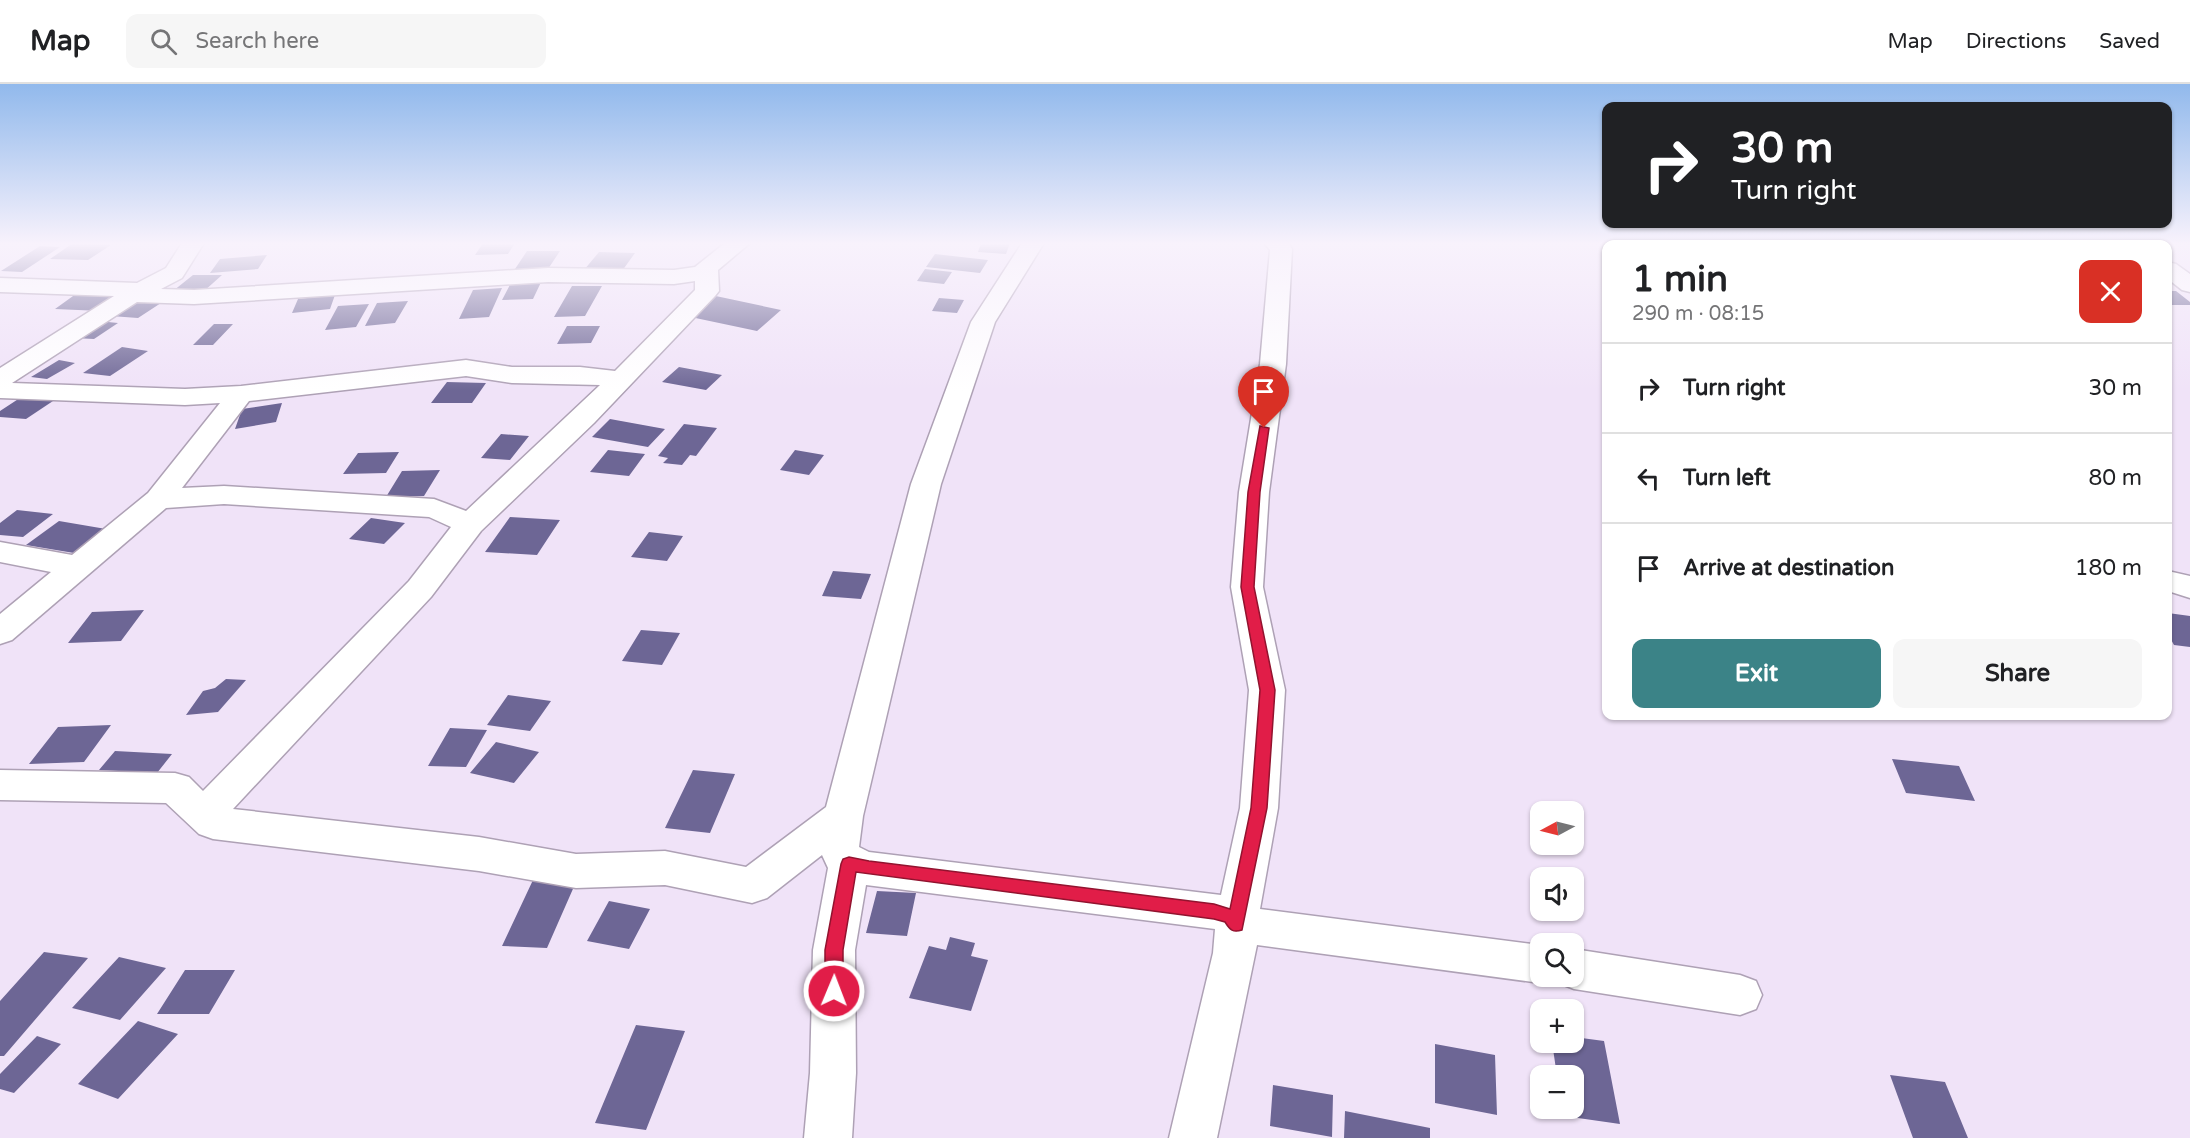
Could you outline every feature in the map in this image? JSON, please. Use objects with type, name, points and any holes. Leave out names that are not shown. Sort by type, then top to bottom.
[{"type":"street","points":[[122,292],[194,297],[271,292]]},
{"type":"street","points":[[204,815],[420,589],[470,524],[576,424],[706,292]]},
{"type":"street","points":[[1002,292],[983,322],[926,484],[843,816],[838,849],[842,858],[849,864],[869,868],[1214,911],[1231,917],[1236,924],[1530,963]]},
{"type":"street","points":[[1193,1138],[1235,953],[1236,924],[1259,808],[1267,690],[1247,587],[1254,492],[1274,364],[1278,292]]},
{"type":"street","points":[[0,379],[136,293]]},
{"type":"street","points":[[0,390],[185,397],[241,394],[466,368],[512,375],[580,375],[620,379]]},
{"type":"street","points":[[0,632],[158,498],[241,394]]},
{"type":"street","points":[[158,498],[224,495],[434,508],[470,524]]},
{"type":"street","points":[[0,552],[77,566]]},
{"type":"street","points":[[0,785],[176,788],[213,823],[479,854],[576,871],[665,868],[752,886],[843,816]]},
{"type":"street","points":[[828,1138],[833,1073],[834,950],[849,864]]},
{"type":"street","points":[[1584,971],[1740,995]]},
{"type":"building","points":[[78,292],[125,293],[101,311],[55,309]]},
{"type":"building","points":[[472,292],[500,292],[489,317],[459,319]]},
{"type":"building","points":[[506,292],[536,292],[533,299],[502,300]]},
{"type":"building","points":[[568,292],[598,292],[585,316],[554,317]]},
{"type":"building","points":[[2172,292],[2178,292],[2190,302],[2190,305],[2172,305]]},
{"type":"building","points":[[335,295],[330,309],[292,313],[298,299]]},
{"type":"building","points":[[711,295],[781,310],[757,331],[686,316]]},
{"type":"building","points":[[939,298],[964,300],[957,313],[932,311]]},
{"type":"building","points":[[132,301],[161,303],[138,318],[111,316]]},
{"type":"building","points":[[408,301],[395,323],[365,326],[377,303]]},
{"type":"building","points":[[369,304],[356,327],[325,330],[338,306]]},
{"type":"building","points":[[98,321],[118,323],[94,339],[74,338]]},
{"type":"building","points":[[214,324],[233,324],[213,345],[193,345]]},
{"type":"building","points":[[567,326],[600,326],[591,343],[557,344]]},
{"type":"building","points":[[122,347],[148,351],[110,376],[83,373]]},
{"type":"building","points":[[59,360],[75,363],[47,379],[31,377]]},
{"type":"building","points":[[679,367],[722,375],[706,390],[662,382]]},
{"type":"building","points":[[447,382],[486,383],[472,403],[431,403]]},
{"type":"building","points":[[26,394],[59,397],[26,419],[0,417],[0,411]]},
{"type":"building","points":[[282,403],[276,422],[235,429],[242,409]]},
{"type":"building","points":[[610,419],[665,429],[648,447],[592,437]]},
{"type":"building","points":[[684,424],[717,428],[696,456],[690,455],[682,465],[663,463],[668,458],[658,456]]},
{"type":"building","points":[[501,434],[529,436],[510,460],[481,458]]},
{"type":"building","points":[[608,450],[645,454],[629,476],[590,472]]},
{"type":"building","points":[[795,450],[824,455],[809,475],[780,470]]},
{"type":"building","points":[[399,452],[386,473],[343,474],[358,453]]},
{"type":"building","points":[[440,470],[424,496],[386,497],[402,471]]},
{"type":"building","points":[[17,510],[53,514],[23,537],[0,535],[0,523]]},
{"type":"building","points":[[510,517],[560,520],[537,555],[485,552]]},
{"type":"building","points":[[371,518],[405,523],[384,544],[349,539]]},
{"type":"building","points":[[59,521],[106,529],[74,553],[26,545]]},
{"type":"building","points":[[649,532],[683,536],[667,561],[631,557]]},
{"type":"building","points":[[833,571],[871,574],[861,599],[822,596]]},
{"type":"building","points":[[144,610],[121,641],[68,643],[92,612]]},
{"type":"building","points":[[2172,614],[2190,616],[2190,647],[2174,645]]},
{"type":"building","points":[[641,630],[680,633],[662,665],[622,661]]},
{"type":"building","points":[[226,679],[246,680],[218,712],[186,715],[203,691],[215,688]]},
{"type":"building","points":[[508,695],[551,701],[530,731],[487,725]]},
{"type":"building","points":[[111,725],[84,762],[29,764],[58,727]]},
{"type":"building","points":[[450,728],[487,730],[466,767],[428,766]]},
{"type":"building","points":[[496,742],[539,752],[514,783],[470,773]]},
{"type":"building","points":[[115,751],[172,754],[157,773],[99,770]]},
{"type":"building","points":[[1892,759],[1959,766],[1975,801],[1906,793]]},
{"type":"building","points":[[693,770],[735,774],[710,833],[665,828]]},
{"type":"building","points":[[533,880],[576,882],[547,948],[502,946]]},
{"type":"building","points":[[877,891],[916,893],[907,936],[866,933]]},
{"type":"building","points":[[609,901],[650,909],[629,949],[587,941]]},
{"type":"building","points":[[950,937],[975,943],[971,956],[988,960],[971,1011],[909,998],[929,946],[946,950]]},
{"type":"building","points":[[44,952],[88,958],[4,1056],[0,1056],[0,1001]]},
{"type":"building","points":[[119,957],[166,968],[120,1020],[72,1008]]},
{"type":"building","points":[[185,970],[235,970],[209,1014],[157,1014]]},
{"type":"building","points":[[138,1021],[178,1034],[118,1099],[78,1084]]},
{"type":"building","points":[[636,1025],[685,1031],[646,1130],[595,1123]]},
{"type":"building","points":[[37,1036],[61,1044],[14,1093],[0,1089],[0,1074]]},
{"type":"building","points":[[1584,1038],[1604,1041],[1620,1124],[1584,1119],[1584,1065],[1555,1065],[1554,1053],[1584,1053]]},
{"type":"building","points":[[1435,1044],[1495,1055],[1497,1115],[1435,1103]]},
{"type":"building","points":[[1890,1075],[1945,1082],[1968,1138],[1913,1138]]},
{"type":"building","points":[[1273,1085],[1333,1095],[1332,1137],[1270,1126]]},
{"type":"building","points":[[1345,1111],[1430,1128],[1430,1138],[1344,1138]]},
{"type":"route","points":[[834,991],[834,950],[849,864],[1214,911],[1231,917],[1236,924],[1259,808],[1267,690],[1247,587],[1254,492],[1264,428]]}]
